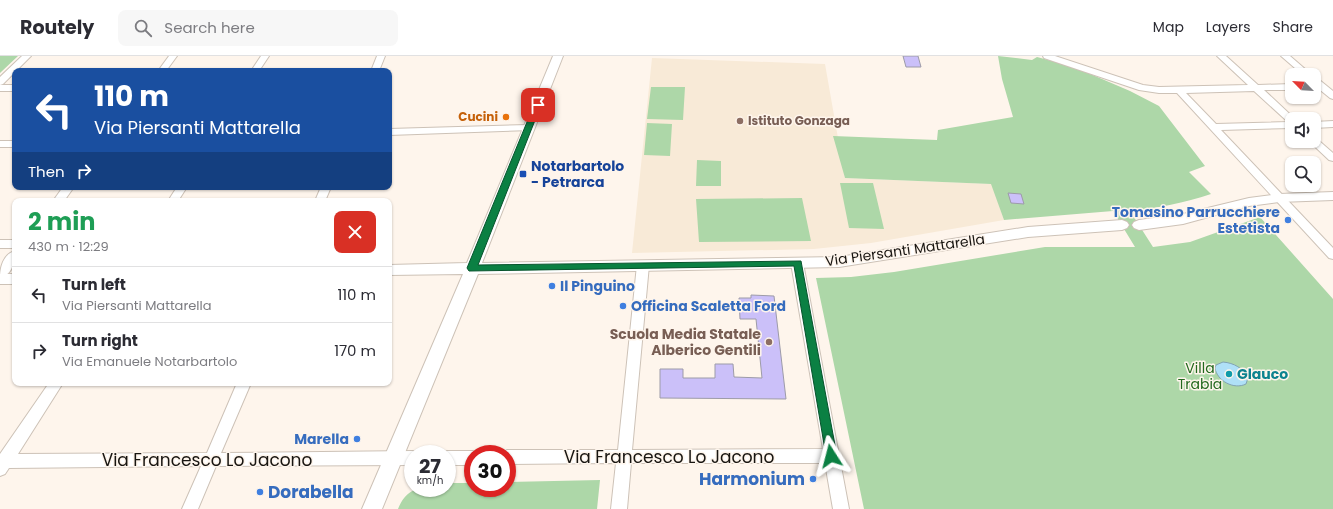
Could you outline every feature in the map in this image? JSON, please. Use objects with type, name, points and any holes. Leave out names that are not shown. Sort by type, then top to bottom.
[{"type":"street","points":[[15,68],[27,56]]},
{"type":"street","points":[[164,68],[173,56]]},
{"type":"street","points":[[257,68],[265,56]]},
{"type":"street","points":[[376,68],[381,56]]},
{"type":"street","points":[[372,509],[558,56]]},
{"type":"street","points":[[1047,56],[1081,66],[1142,88],[1179,90],[1285,87]]},
{"type":"street","points":[[1072,56],[1081,66]]},
{"type":"street","points":[[1221,56],[1285,115]]},
{"type":"street","points":[[1285,56],[1300,68]]},
{"type":"street","points":[[0,82],[12,70]]},
{"type":"street","points":[[1321,86],[1333,86]]},
{"type":"street","points":[[0,88],[12,88]]},
{"type":"street","points":[[1321,88],[1333,96]]},
{"type":"street","points":[[1179,90],[1333,255]]},
{"type":"street","points":[[1321,125],[1333,124]]},
{"type":"street","points":[[1214,127],[1285,125]]},
{"type":"street","points":[[392,132],[528,128]]},
{"type":"street","points":[[0,144],[12,144]]},
{"type":"street","points":[[1321,147],[1333,158]]},
{"type":"street","points":[[60,198],[67,190]]},
{"type":"street","points":[[1139,225],[1177,220],[1228,206],[1279,198],[1333,196]]},
{"type":"street","name":"Via Piersanti Mattarella","points":[[392,270],[839,262],[1028,232],[1076,227],[1122,225]]},
{"type":"street","points":[[0,244],[12,244]]},
{"type":"street","points":[[0,274],[12,260]]},
{"type":"street","points":[[797,263],[841,509]]},
{"type":"street","points":[[620,509],[643,265]]},
{"type":"street","points":[[0,279],[12,279]]},
{"type":"street","points":[[2,464],[54,386]]},
{"type":"street","points":[[190,509],[243,386]]},
{"type":"street","name":"Via Francesco Lo Jacono","points":[[516,457],[831,456]]},
{"type":"street","name":"Via Francesco Lo Jacono","points":[[2,464],[404,458]]},
{"type":"shaded area","name":"Istituto Gonzaga","points":[[652,58],[825,64],[845,178],[992,184],[1004,220],[871,243],[814,249],[632,253]]},
{"type":"green space","points":[[0,56],[18,56],[0,73]]},
{"type":"green space","name":"Villa Trabia","points":[[998,56],[1032,60],[1037,57],[1074,67],[1130,91],[1159,106],[1205,166],[1189,172],[1211,194],[1171,205],[1130,211],[1153,247],[1190,242],[1260,217],[1333,299],[1333,509],[864,509],[816,278],[851,277],[894,272],[1045,247],[1135,247],[1113,211],[1004,220],[991,184],[845,178],[833,136],[937,140],[938,130],[1013,117],[1002,79]]},
{"type":"green space","points":[[651,87],[685,87],[683,120],[647,119]]},
{"type":"green space","points":[[647,123],[672,124],[670,156],[644,155]]},
{"type":"green space","points":[[697,160],[721,161],[721,186],[696,186]]},
{"type":"green space","points":[[840,183],[873,183],[884,229],[849,228]]},
{"type":"green space","points":[[802,198],[811,241],[699,242],[696,199]]},
{"type":"green space","points":[[600,480],[597,509],[398,509],[405,497],[456,497],[456,483],[464,483],[464,497],[516,497],[516,482]]},
{"type":"water","points":[[1223,362],[1234,365],[1244,371],[1248,378],[1246,384],[1241,386],[1231,385],[1219,377],[1215,368],[1216,365]]},
{"type":"building","points":[[903,56],[918,56],[921,67],[906,67]]},
{"type":"building","points":[[1008,193],[1021,194],[1024,204],[1011,203]]},
{"type":"building","name":"Scuola Media Statale Alberico Gentili","points":[[751,295],[774,296],[786,399],[660,398],[660,369],[683,369],[683,378],[715,378],[715,364],[733,364],[734,377],[762,378],[756,319],[740,319],[739,298],[751,298]]},
{"type":"place","name":"Cucini","points":[[506,117]]},
{"type":"place","name":"Istituto Gonzaga","points":[[740,121]]},
{"type":"place","name":"Notarbartolo - Petrarca","points":[[523,174]]},
{"type":"place","name":"Tomasino Parrucchiere Estetista","points":[[1288,220]]},
{"type":"place","name":"Il Pinguino","points":[[552,286]]},
{"type":"place","name":"Officina Scaletta Ford","points":[[623,306]]},
{"type":"place","name":"Scuola Media Statale Alberico Gentili","points":[[769,342]]},
{"type":"place","name":"Glauco","points":[[1229,374]]},
{"type":"place","name":"Marella","points":[[357,439]]},
{"type":"place","name":"Harmonium","points":[[813,479]]},
{"type":"place","name":"Dorabella","points":[[260,492]]},
{"type":"route","points":[[538,105],[472,268],[797,263],[831,456]]}]
